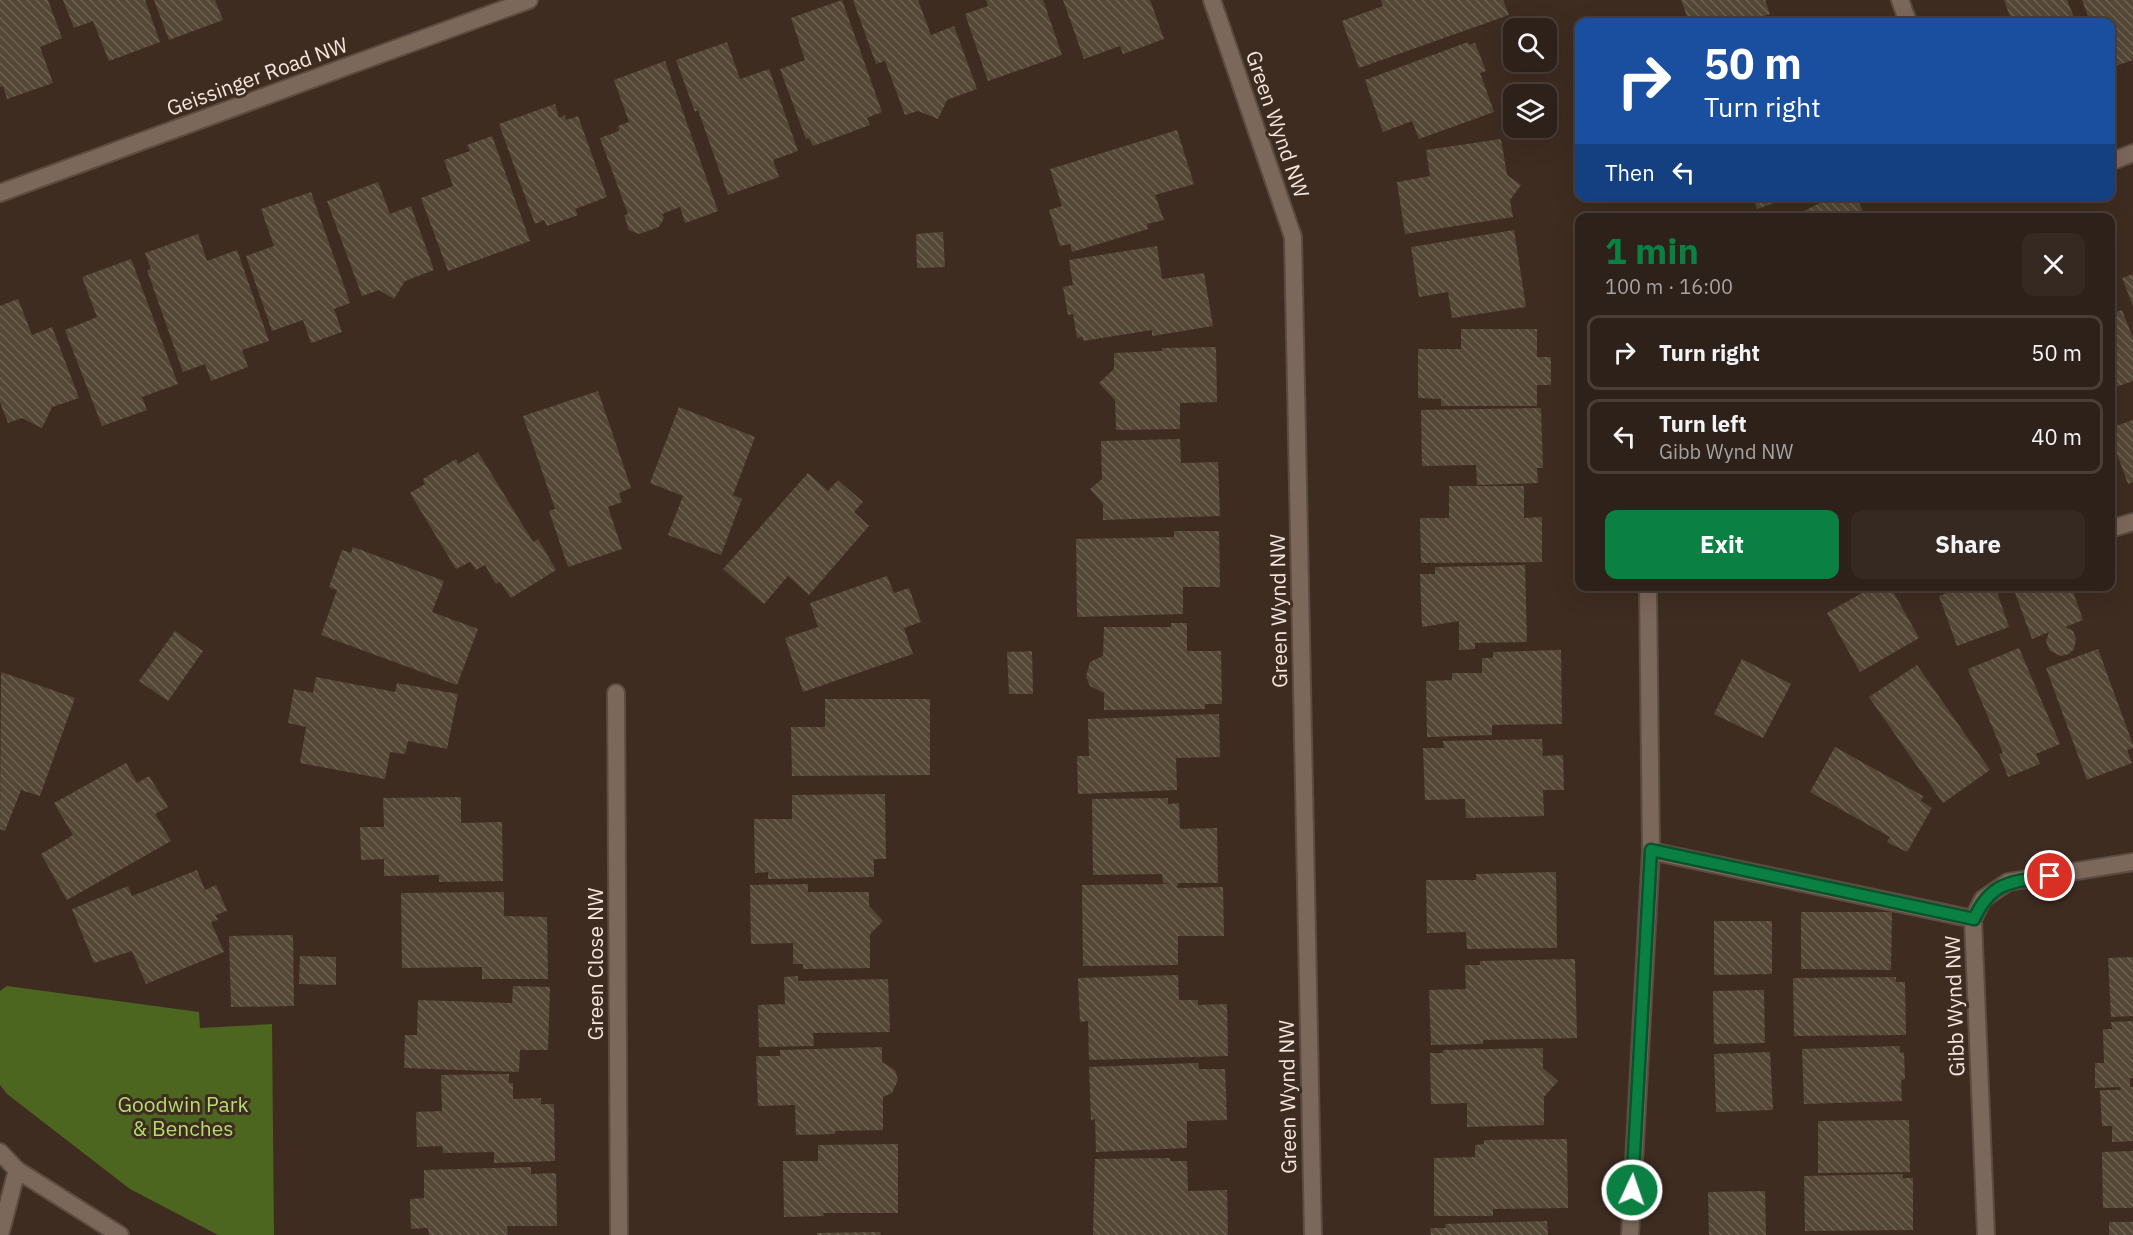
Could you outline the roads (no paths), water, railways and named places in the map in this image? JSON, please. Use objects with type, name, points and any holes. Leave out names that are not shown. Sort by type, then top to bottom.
[{"type":"street","name":"Geissinger Road NW","points":[[0,193],[529,0]]},
{"type":"street","name":"Green Wynd NW","points":[[1212,0],[1293,237],[1312,1235]]},
{"type":"street","points":[[1900,0],[1907,18]]},
{"type":"street","points":[[2115,160],[2133,153]]},
{"type":"street","points":[[2115,527],[2133,522]]},
{"type":"street","points":[[1630,1235],[1651,850],[1648,591]]},
{"type":"street","name":"Green Close NW","points":[[616,693],[619,1235]]},
{"type":"street","points":[[1651,850],[1974,919]]},
{"type":"street","name":"Gibb Wynd NW","points":[[1986,1235],[1974,919],[1983,899],[2008,882],[2133,862]]},
{"type":"street","points":[[0,1152],[17,1170],[96,1229],[120,1235]]},
{"type":"street","points":[[0,1235],[17,1170]]},
{"type":"park label","name":"Goodwin Park & Benches","points":[[183,1116]]}]
